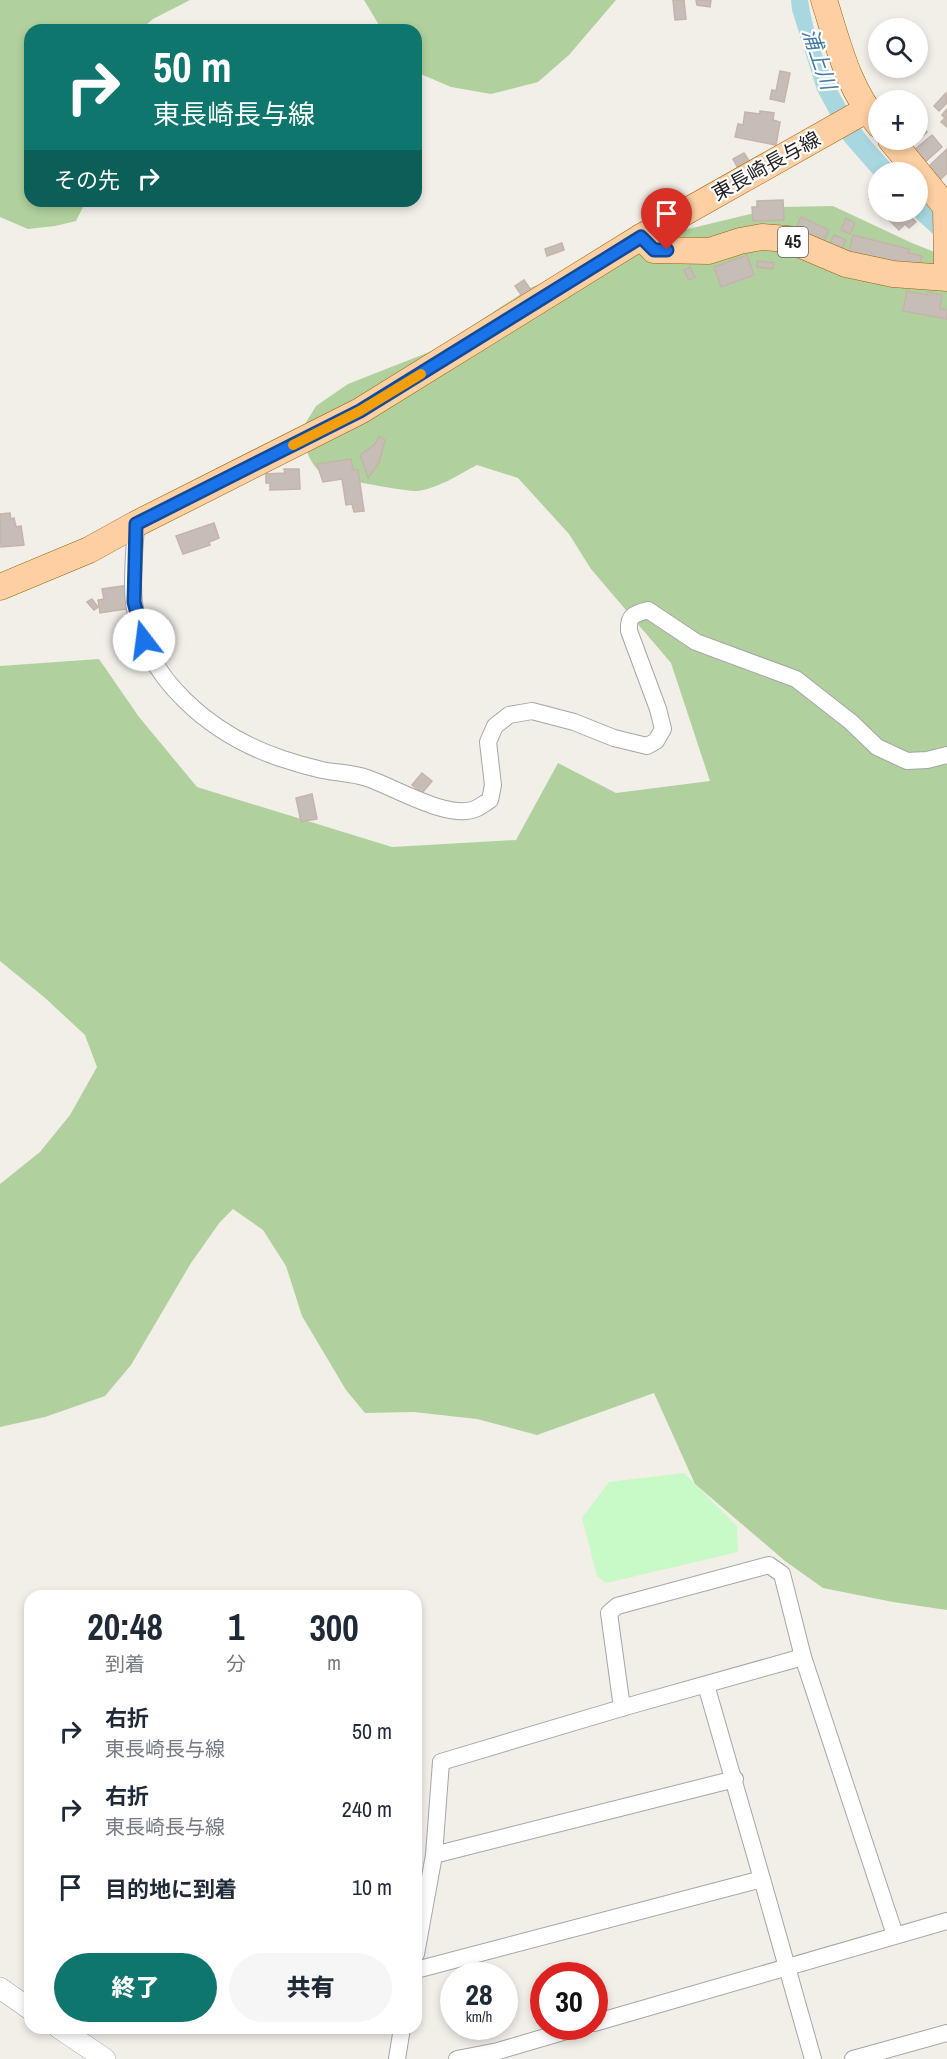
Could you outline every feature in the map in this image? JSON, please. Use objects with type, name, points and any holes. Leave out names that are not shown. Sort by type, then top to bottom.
[{"type":"main road","points":[[824,0],[847,74],[868,112]]},
{"type":"main road","name":"東長崎長与線","points":[[0,587],[89,550],[360,411],[641,237],[829,131],[868,117]]},
{"type":"main road","points":[[899,150],[946,207],[946,258]]},
{"type":"main road","name":"45","points":[[641,237],[654,250],[709,251],[762,237],[787,240],[846,264],[893,274],[947,278]]},
{"type":"street","points":[[136,524],[134,602],[141,631],[165,679],[181,698],[232,737],[282,759],[321,770],[365,777],[446,810],[473,810],[490,800],[493,785],[488,742],[495,726],[509,715],[532,711],[574,722],[614,738],[647,746],[656,741],[663,729],[658,709],[629,631],[628,622],[634,614],[648,610],[696,642],[796,680],[851,722],[877,747],[907,761],[927,760],[947,755]]},
{"type":"street","points":[[622,1708],[609,1613],[617,1606],[769,1565],[782,1574],[803,1657],[895,1935]]},
{"type":"street","points":[[422,1921],[434,1855],[441,1762],[803,1657]]},
{"type":"street","points":[[706,1685],[735,1779],[813,2059]]},
{"type":"street","points":[[434,1855],[735,1779]]},
{"type":"street","points":[[422,1968],[762,1879]]},
{"type":"street","points":[[608,2019],[947,1921]]},
{"type":"street","points":[[0,1989],[24,2005]]},
{"type":"street","points":[[853,2059],[947,2033]]},
{"type":"street","points":[[68,2034],[105,2059]]},
{"type":"street","points":[[397,2059],[401,2034]]},
{"type":"street","points":[[457,2059],[500,2055],[543,2040]]},
{"type":"green space","points":[[0,0],[190,0],[147,24],[24,24],[24,207],[83,207],[76,221],[55,226],[28,229],[0,217]]},
{"type":"green space","points":[[364,0],[616,0],[569,55],[538,82],[491,94],[451,87],[422,75],[422,24],[378,24]]},
{"type":"green space","points":[[833,206],[947,257],[947,1610],[823,1588],[785,1561],[695,1484],[654,1393],[537,1435],[477,1419],[414,1412],[365,1413],[346,1390],[302,1316],[286,1266],[263,1230],[233,1209],[220,1222],[191,1263],[131,1365],[105,1396],[45,1417],[0,1427],[0,1184],[40,1152],[70,1115],[97,1067],[85,1035],[0,961],[0,666],[99,659],[139,717],[197,787],[392,847],[516,840],[558,763],[616,793],[710,781],[671,663],[591,569],[569,534],[518,478],[477,465],[441,484],[418,491],[350,480],[319,471],[309,457],[302,429],[316,406],[348,384],[437,349],[530,288],[663,235],[780,207]]},
{"type":"green space","points":[[684,1473],[737,1526],[738,1552],[606,1583],[597,1576],[582,1518],[609,1482]]},
{"type":"water","name":"浦上川","points":[[791,0],[808,0],[815,34],[827,66],[842,98],[868,138],[868,150],[879,150],[890,162],[868,162],[868,168],[844,141],[817,90],[792,10]]},
{"type":"water","points":[[928,206],[947,222],[947,242],[920,222],[928,222]]},
{"type":"building","points":[[673,0],[684,0],[686,19],[675,20]]},
{"type":"building","points":[[696,0],[711,0],[710,7],[697,5]]},
{"type":"building","points":[[780,71],[790,73],[784,102],[770,99],[772,90],[776,91]]},
{"type":"building","points":[[946,93],[947,103],[939,111],[934,106]]},
{"type":"building","points":[[947,109],[947,127],[941,122],[945,118],[942,115]]},
{"type":"building","points":[[760,111],[774,113],[773,120],[780,122],[776,145],[735,137],[738,124],[743,125],[745,112],[760,114]]},
{"type":"building","points":[[932,135],[942,147],[923,162],[913,151],[928,150],[928,138]]},
{"type":"building","points":[[947,149],[947,173],[940,180],[928,167]]},
{"type":"building","points":[[744,153],[751,164],[739,170],[733,159]]},
{"type":"building","points":[[783,200],[784,220],[753,221],[752,207],[757,207],[757,201]]},
{"type":"building","points":[[801,217],[829,230],[822,246],[798,234],[801,228],[797,226]]},
{"type":"building","points":[[846,218],[855,223],[850,234],[841,230]]},
{"type":"building","points":[[891,222],[916,222],[909,228],[905,224],[899,230]]},
{"type":"building","points":[[834,235],[846,240],[840,253],[828,248]]},
{"type":"building","points":[[853,235],[909,249],[908,253],[922,256],[918,270],[849,253]]},
{"type":"building","points":[[562,243],[564,250],[547,256],[545,249]]},
{"type":"building","points":[[747,255],[754,275],[721,287],[714,267]]},
{"type":"building","points":[[757,261],[774,263],[773,269],[757,267]]},
{"type":"building","points":[[690,267],[695,277],[689,280],[684,270]]},
{"type":"building","points":[[524,280],[531,290],[522,296],[515,286]]},
{"type":"building","points":[[907,291],[942,295],[940,308],[947,310],[947,319],[903,311]]},
{"type":"building","points":[[379,436],[385,440],[379,463],[368,478],[360,455],[375,444]]},
{"type":"building","points":[[351,459],[353,470],[358,470],[364,511],[354,512],[352,504],[346,505],[342,479],[323,482],[317,464]]},
{"type":"building","points":[[284,469],[299,469],[300,489],[270,490],[270,483],[266,483],[266,474],[285,473]]},
{"type":"building","points":[[10,513],[16,527],[21,526],[24,545],[1,547],[0,514]]},
{"type":"building","points":[[214,523],[219,538],[209,542],[210,545],[183,554],[176,536]]},
{"type":"building","points":[[129,585],[132,608],[100,613],[98,600],[104,599],[102,589]]},
{"type":"building","points":[[92,599],[98,607],[94,610],[87,602]]},
{"type":"building","points":[[422,773],[432,781],[422,793],[412,785]]},
{"type":"building","points":[[312,794],[317,819],[301,822],[296,798]]},
{"type":"slow traffic","points":[[293,445],[360,411],[421,374]]},
{"type":"route","points":[[144,640],[134,602],[136,524],[360,411],[641,237],[654,250],[667,250]]}]
